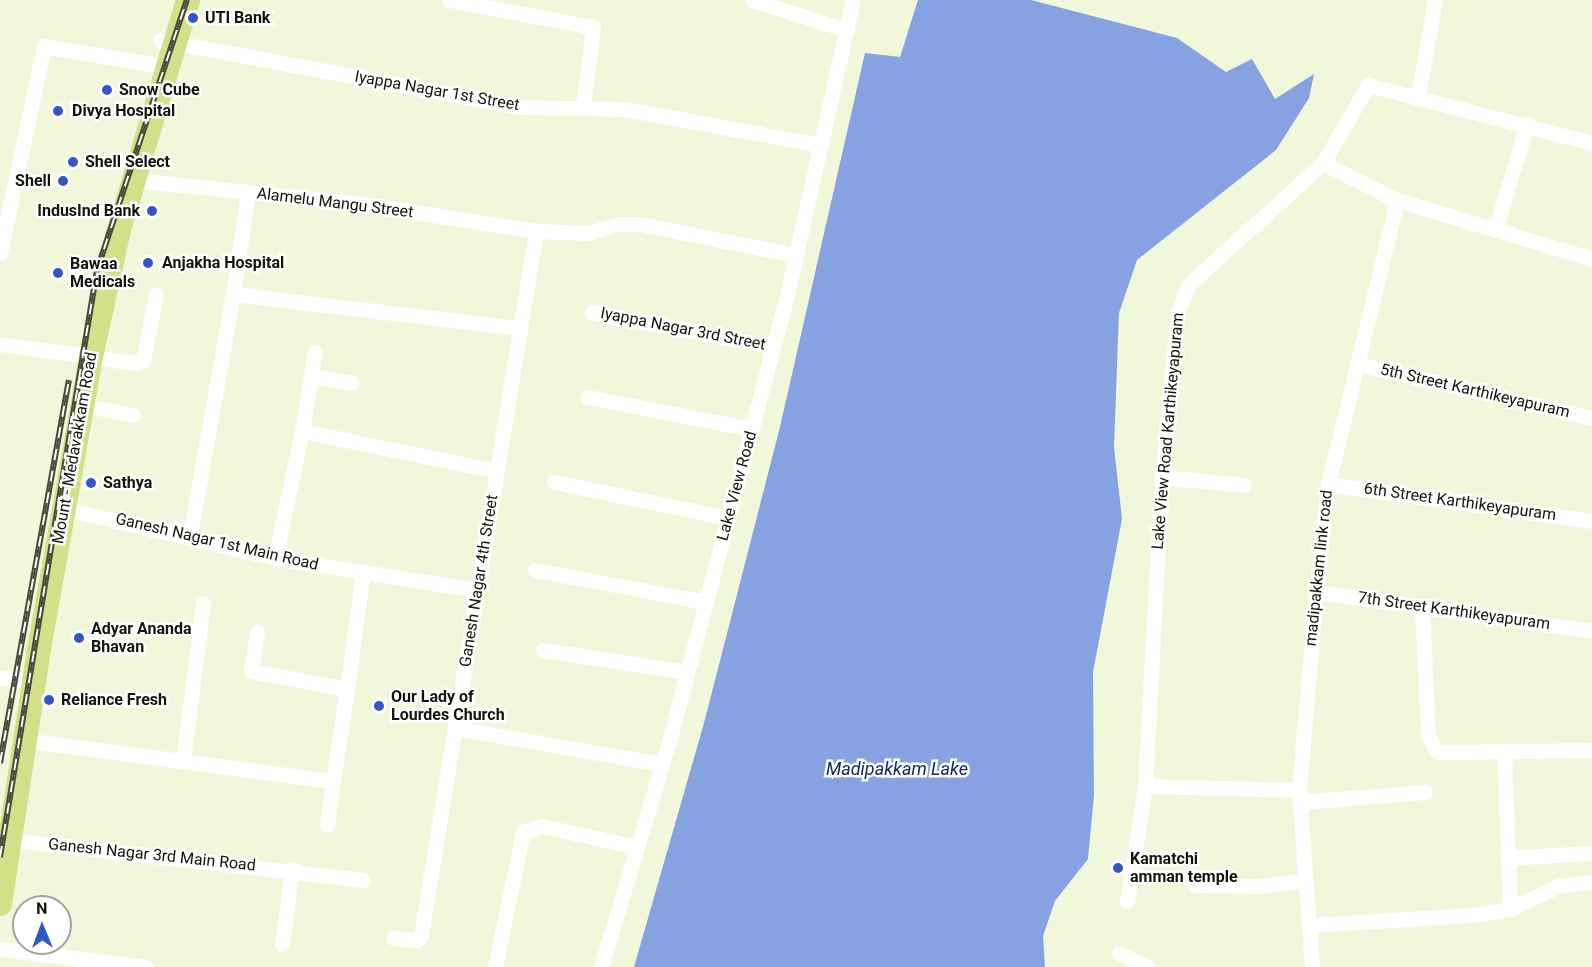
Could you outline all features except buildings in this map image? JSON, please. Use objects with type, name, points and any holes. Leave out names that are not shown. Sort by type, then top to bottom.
[{"type":"main road","name":"Mount - Medavakkam Road","points":[[0,808],[12,679],[58,507],[82,405],[86,356],[134,180],[167,42],[173,0]]},
{"type":"main road","name":"Mount - Medavakkam Road","points":[[0,904],[12,840],[58,507],[86,356],[152,64],[167,42],[188,0]]},
{"type":"street","points":[[449,0],[593,27],[583,108]]},
{"type":"street","points":[[752,0],[847,30]]},
{"type":"street","name":"Lake View Road","points":[[601,967],[662,764],[752,429],[822,145],[853,0]]},
{"type":"street","points":[[1435,0],[1418,96],[1592,143]]},
{"type":"street","name":"Iyappa Nagar 1st Street","points":[[167,42],[517,107],[625,109],[822,145]]},
{"type":"street","points":[[0,253],[44,46],[152,64]]},
{"type":"street","name":"Lake View Road Karthikeyapuram","points":[[1126,901],[1145,786],[1161,477],[1182,296],[1218,255],[1323,163],[1368,85],[1418,96]]},
{"type":"street","points":[[1495,230],[1527,124]]},
{"type":"street","points":[[1323,163],[1396,200],[1592,260]]},
{"type":"street","name":"Alamelu Mangu Street","points":[[134,180],[370,205],[536,231],[589,233],[619,224],[641,224],[795,255]]},
{"type":"street","points":[[190,535],[248,192]]},
{"type":"street","name":"madipakkam link road","points":[[1299,796],[1316,592],[1328,484],[1396,200]]},
{"type":"street","name":"Ganesh Nagar 4th Street","points":[[393,938],[417,940],[421,935],[536,231]]},
{"type":"street","points":[[0,344],[136,363],[143,360],[156,294]]},
{"type":"street","points":[[232,294],[520,328]]},
{"type":"street","name":"Iyappa Nagar 3rd Street","points":[[592,312],[773,346]]},
{"type":"street","points":[[275,558],[302,431],[315,352]]},
{"type":"street","name":"5th Street Karthikeyapuram","points":[[1357,364],[1592,418]]},
{"type":"street","points":[[311,376],[351,383]]},
{"type":"street","points":[[588,398],[752,429]]},
{"type":"street","points":[[82,405],[133,415]]},
{"type":"street","points":[[302,431],[497,471]]},
{"type":"street","points":[[1161,477],[1244,485]]},
{"type":"street","points":[[554,482],[728,518]]},
{"type":"street","name":"6th Street Karthikeyapuram","points":[[1328,484],[1592,521]]},
{"type":"street","name":"Ganesh Nagar 1st Main Road","points":[[58,507],[190,535],[275,558],[477,590]]},
{"type":"street","points":[[535,570],[706,602]]},
{"type":"street","points":[[327,825],[363,572]]},
{"type":"street","name":"7th Street Karthikeyapuram","points":[[1316,592],[1592,631]]},
{"type":"street","points":[[183,760],[203,603]]},
{"type":"street","points":[[1422,607],[1428,735],[1437,752],[1592,750]]},
{"type":"street","points":[[257,632],[251,671],[346,689]]},
{"type":"street","points":[[543,650],[687,672]]},
{"type":"street","points":[[455,728],[662,764]]},
{"type":"street","points":[[24,740],[333,781]]},
{"type":"street","points":[[1504,750],[1509,909]]},
{"type":"street","points":[[1145,786],[1299,796],[1425,792]]},
{"type":"street","points":[[1299,796],[1303,881],[1310,925],[1312,967]]},
{"type":"street","points":[[495,967],[523,832],[542,826],[637,847]]},
{"type":"street","name":"Ganesh Nagar 3rd Main Road","points":[[12,840],[292,869],[363,879]]},
{"type":"street","points":[[1507,858],[1588,853]]},
{"type":"street","points":[[282,944],[292,869]]},
{"type":"street","points":[[1195,885],[1258,886],[1303,881]]},
{"type":"street","points":[[1310,925],[1473,915],[1509,909],[1558,886],[1592,882]]},
{"type":"street","points":[[0,949],[146,967]]},
{"type":"street","points":[[1119,953],[1148,967]]},
{"type":"water","name":"Madipakkam Lake","points":[[918,0],[1031,0],[1177,38],[1226,72],[1252,59],[1275,99],[1314,74],[1309,98],[1276,150],[1137,260],[1119,313],[1114,447],[1122,519],[1093,672],[1094,795],[1088,859],[1055,901],[1043,936],[1045,967],[634,967],[704,723],[780,427],[865,53],[900,57]]},
{"type":"railway","points":[[0,857],[97,270],[187,0]]},
{"type":"railway","points":[[0,763],[69,380]]},
{"type":"place","name":"UTI Bank","points":[[193,18]]},
{"type":"place","name":"Snow Cube","points":[[107,90]]},
{"type":"place","name":"Divya Hospital","points":[[58,111]]},
{"type":"place","name":"Shell Select","points":[[73,162]]},
{"type":"place","name":"Shell","points":[[63,181]]},
{"type":"place","name":"IndusInd Bank","points":[[152,211]]},
{"type":"place","name":"Anjakha Hospital","points":[[148,263]]},
{"type":"place","name":"Bawaa Medicals","points":[[58,273]]},
{"type":"place","name":"Sathya","points":[[91,483]]},
{"type":"place","name":"Adyar Ananda Bhavan","points":[[79,638]]},
{"type":"place","name":"Reliance Fresh","points":[[49,700]]},
{"type":"place","name":"Our Lady of Lourdes Church","points":[[379,706]]},
{"type":"place","name":"Kamatchi amman temple","points":[[1118,868]]}]
